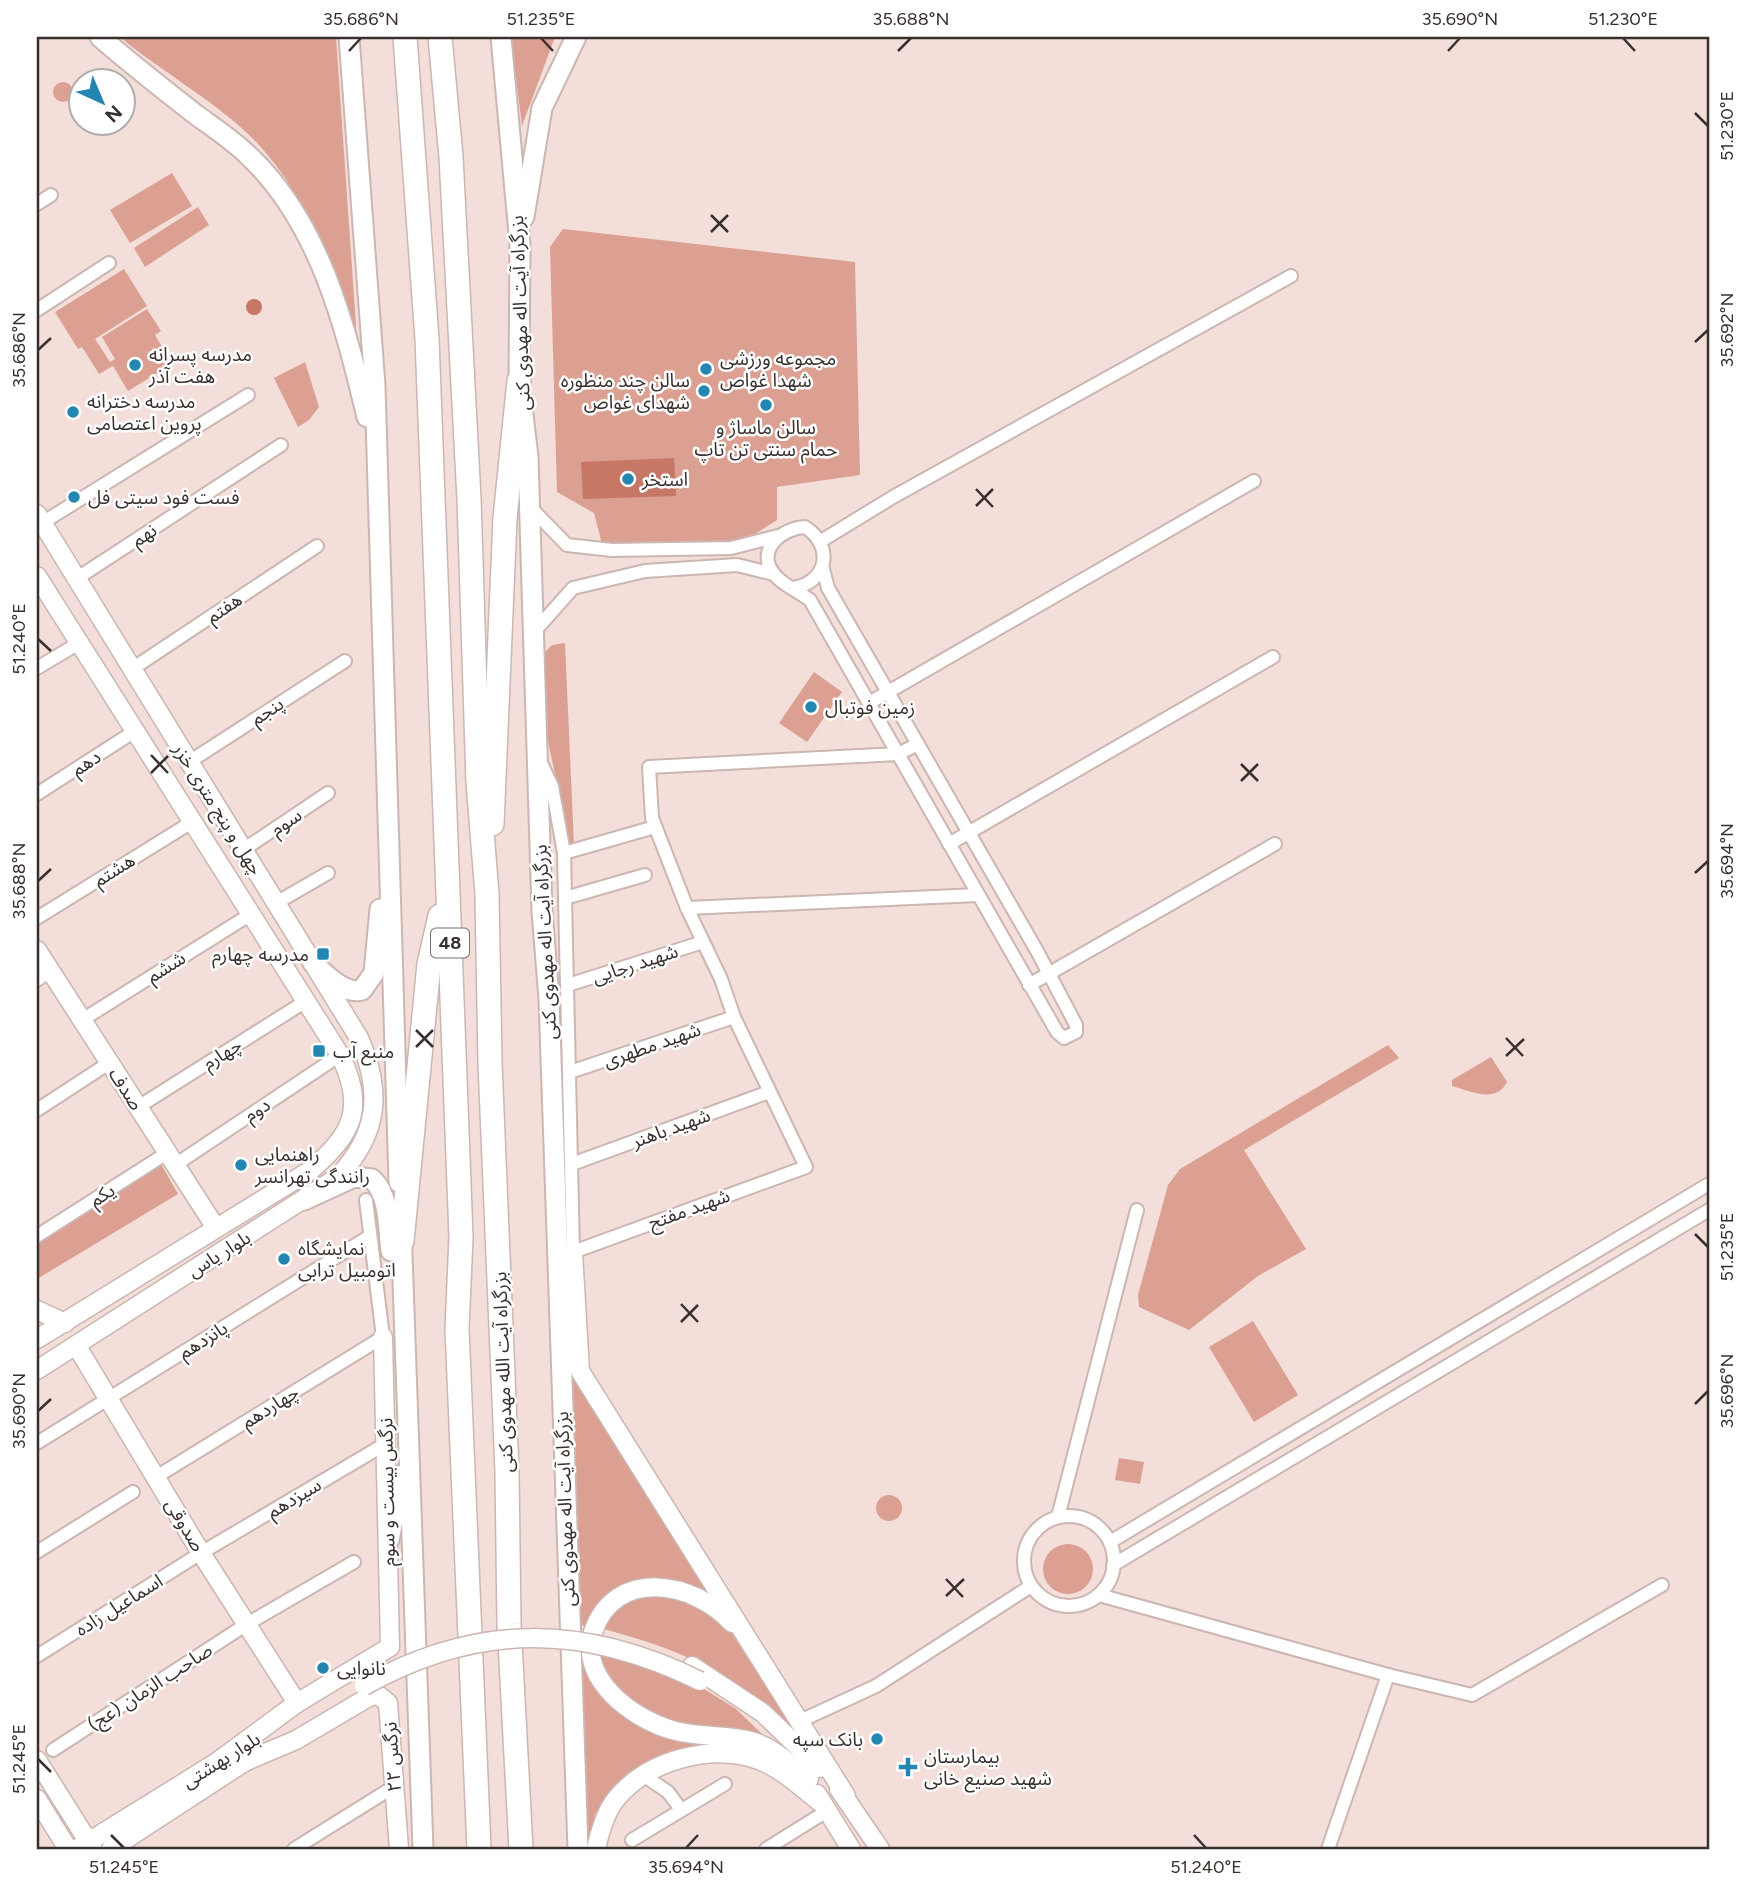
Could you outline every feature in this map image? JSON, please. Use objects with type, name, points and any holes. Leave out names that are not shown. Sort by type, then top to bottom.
[{"type":"highway","name":"48","points":[[405,37],[427,339],[461,1237],[457,1329],[479,1849]]},
{"type":"highway","name":"48","points":[[440,37],[451,156],[469,499],[478,782],[487,894]]},
{"type":"highway","points":[[487,894],[496,770],[505,518],[519,381]]},
{"type":"highway","points":[[402,1241],[429,964],[447,886]]},
{"type":"highway","name":"بزرگراه آیت الله مهدوی کنی","points":[[487,894],[490,1063],[505,1395],[509,1624],[520,1849]]},
{"type":"main road","points":[[100,37],[140,72],[248,155],[286,199],[309,239],[347,334],[375,450]]},
{"type":"main road","points":[[349,37],[375,386],[423,1849]]},
{"type":"main road","name":"بزرگراه آیت اله مهدوی کنی","points":[[501,37],[520,246],[519,381],[528,457],[578,1849]]},
{"type":"main road","points":[[520,246],[542,108],[576,37]]},
{"type":"main road","name":"چهل و پنج متری خزر","points":[[40,519],[365,1051],[372,1075],[373,1113]]},
{"type":"main road","name":"چهل و پنج متری خزر","points":[[37,576],[340,1055],[354,1090],[354,1108]]},
{"type":"main road","points":[[313,964],[354,992],[370,983],[374,973],[388,821]]},
{"type":"main road","name":"صدف","points":[[37,950],[43,976],[82,1020],[216,1228]]},
{"type":"main road","name":"بلوار یاس","points":[[37,1339],[311,1170],[342,1140],[354,1108]]},
{"type":"main road","name":"بلوار یاس","points":[[37,1370],[325,1187],[350,1164],[365,1141],[373,1113]]},
{"type":"main road","points":[[311,1170],[319,1169],[326,1173],[325,1187]]},
{"type":"main road","points":[[304,1200],[354,1177],[363,1176],[377,1184],[384,1199],[404,1313]]},
{"type":"main road","points":[[573,1252],[580,1371],[880,1849]]},
{"type":"main road","points":[[556,1264],[574,1291]]},
{"type":"main road","points":[[558,1328],[574,1291]]},
{"type":"main road","points":[[37,1310],[65,1323]]},
{"type":"main road","name":"نرگس بیست و سوم","points":[[297,1703],[390,1647],[383,1337]]},
{"type":"main road","name":"صدوقی","points":[[76,1345],[201,1553],[297,1703]]},
{"type":"main road","points":[[389,1540],[408,1446]]},
{"type":"main road","points":[[754,1646],[708,1601],[667,1587],[643,1588],[622,1595],[603,1611],[590,1648],[594,1670],[605,1686],[624,1705],[648,1721],[695,1735],[751,1741],[775,1753],[809,1779]]},
{"type":"main road","points":[[365,1680],[421,1658],[479,1643],[516,1638],[607,1644],[696,1673],[764,1713],[846,1796]]},
{"type":"main road","points":[[696,1673],[757,1720],[809,1779],[851,1849]]},
{"type":"main road","name":"بلوار بهشتی","points":[[111,1849],[365,1680]]},
{"type":"main road","name":"بلوار بهشتی","points":[[86,1847],[213,1765],[365,1680]]},
{"type":"main road","name":"نرگس ۲۲","points":[[244,1762],[296,1740],[377,1694],[388,1703],[399,1849]]},
{"type":"main road","points":[[213,1765],[297,1703]]},
{"type":"main road","points":[[596,1849],[615,1800],[643,1776],[663,1765],[689,1756],[741,1755],[775,1768],[824,1807]]},
{"type":"main road","points":[[37,1760],[86,1847]]},
{"type":"main road","points":[[37,1799],[68,1849]]},
{"type":"street","points":[[37,204],[51,195]]},
{"type":"street","points":[[37,310],[108,263]]},
{"type":"street","points":[[821,541],[905,490],[1291,275]]},
{"type":"street","points":[[40,519],[248,395]]},
{"type":"street","name":"نهم","points":[[76,579],[281,444]]},
{"type":"street","points":[[869,703],[1254,481]]},
{"type":"street","points":[[530,508],[567,545],[612,550],[731,548],[778,536],[794,527],[805,527],[821,541],[825,555],[822,569],[828,588],[1049,973],[1076,1025],[1076,1032],[1070,1037],[1059,1035],[810,600],[774,574],[737,565],[659,570],[573,588],[534,632]]},
{"type":"street","points":[[774,574],[768,561],[769,547],[778,536]]},
{"type":"street","name":"هفتم","points":[[132,669],[317,546]]},
{"type":"street","points":[[793,588],[806,586],[822,569]]},
{"type":"street","points":[[37,668],[79,643]]},
{"type":"street","points":[[949,844],[1273,657]]},
{"type":"street","name":"پنجم","points":[[189,762],[345,661]]},
{"type":"street","name":"دهم","points":[[37,794],[135,732]]},
{"type":"street","points":[[769,1092],[734,1017],[721,979],[687,908],[652,818],[649,767],[898,754],[918,744]]},
{"type":"street","points":[[538,758],[552,786],[564,853],[573,1252]]},
{"type":"street","name":"سوم","points":[[243,850],[328,793]]},
{"type":"street","name":"هشتم","points":[[37,918],[192,822]]},
{"type":"street","points":[[564,853],[648,829]]},
{"type":"street","points":[[1029,985],[1275,844]]},
{"type":"street","points":[[276,903],[328,873]]},
{"type":"street","points":[[565,898],[645,876]]},
{"type":"street","points":[[687,908],[978,895]]},
{"type":"street","name":"ششم","points":[[82,1020],[251,914]]},
{"type":"street","name":"شهید رجایی","points":[[568,985],[703,942]]},
{"type":"street","name":"چهارم","points":[[138,1107],[306,1001]]},
{"type":"street","name":"شهید مطهری","points":[[570,1072],[734,1017]]},
{"type":"street","name":"دوم","points":[[171,1159],[340,1055]]},
{"type":"street","points":[[37,1110],[109,1063]]},
{"type":"street","name":"شهید باهنر","points":[[572,1164],[769,1092]]},
{"type":"street","name":"شهید مفتح","points":[[573,1252],[806,1167],[769,1092]]},
{"type":"street","name":"یکم","points":[[37,1237],[171,1159]]},
{"type":"street","points":[[1110,1542],[1709,1184]]},
{"type":"street","points":[[366,1200],[383,1337]]},
{"type":"street","points":[[1058,1517],[1136,1210]]},
{"type":"street","points":[[1113,1565],[1709,1210]]},
{"type":"street","name":"پانزدهم","points":[[37,1443],[370,1236]]},
{"type":"street","name":"چهاردهم","points":[[156,1477],[383,1337]]},
{"type":"street","name":"سیزدهم","points":[[201,1553],[387,1443]]},
{"type":"street","points":[[37,1552],[133,1492]]},
{"type":"street","points":[[1074,1516],[1089,1520],[1101,1529],[1110,1542],[1113,1565],[1108,1583],[1099,1595],[1086,1603],[1070,1606],[1055,1604],[1042,1597],[1031,1586],[1024,1558],[1027,1544],[1045,1522],[1058,1517],[1074,1516]]},
{"type":"street","name":"اسماعیل زاده","points":[[37,1656],[201,1553]]},
{"type":"street","name":"صاحب الزمان (عج)","points":[[53,1750],[247,1624],[354,1562]]},
{"type":"street","points":[[1099,1595],[1388,1675],[1472,1695],[1662,1585]]},
{"type":"street","points":[[800,1721],[876,1686],[1031,1586]]},
{"type":"street","points":[[1328,1849],[1388,1675]]},
{"type":"street","points":[[663,1765],[668,1792]]},
{"type":"street","points":[[643,1776],[668,1792],[680,1808]]},
{"type":"street","points":[[632,1840],[680,1808],[725,1784]]},
{"type":"street","points":[[294,1849],[395,1786]]},
{"type":"street","points":[[766,1849],[824,1807]]},
{"type":"shaded area","points":[[120,37],[336,37],[357,340],[306,213],[277,166],[244,130],[227,116]]},
{"type":"shaded area","points":[[511,37],[555,37],[522,126]]},
{"type":"shaded area","points":[[66,83],[66,101],[63,102],[56,99],[53,92],[56,85]]},
{"type":"shaded area","points":[[172,173],[192,206],[130,243],[110,210]]},
{"type":"shaded area","points":[[198,207],[209,225],[145,267],[134,248]]},
{"type":"shaded area","name":"مجموعه ورزشی شهدا غواص","points":[[563,229],[855,262],[860,475],[777,487],[777,520],[744,541],[602,544],[594,513],[557,492],[550,247]]},
{"type":"shaded area","points":[[124,269],[147,306],[95,339],[110,362],[115,359],[102,337],[147,309],[161,331],[155,335],[172,364],[128,391],[113,366],[99,374],[82,347],[78,349],[55,312]]},
{"type":"shaded area","points":[[251,299],[257,299],[262,307],[260,313],[251,315],[246,310],[246,304]]},
{"type":"shaded area","points":[[305,362],[319,407],[309,420],[298,427],[274,378]]},
{"type":"shaded area","name":"استخر","points":[[674,458],[676,496],[583,499],[581,462]]},
{"type":"shaded area","points":[[565,643],[574,845],[565,846],[561,801],[548,742],[544,653],[552,645]]},
{"type":"shaded area","name":"زمین فوتبال","points":[[814,672],[842,692],[807,742],[779,723]]},
{"type":"shaded area","points":[[1388,1045],[1399,1058],[1244,1150],[1306,1249],[1258,1276],[1189,1330],[1139,1307],[1138,1295],[1168,1185],[1180,1169]]},
{"type":"shaded area","points":[[1491,1057],[1507,1082],[1502,1089],[1496,1093],[1482,1094],[1452,1086],[1452,1080]]},
{"type":"shaded area","points":[[161,1164],[178,1194],[37,1279],[37,1245]]},
{"type":"shaded area","points":[[1253,1321],[1298,1395],[1254,1422],[1209,1347]]},
{"type":"shaded area","points":[[568,1354],[578,1387],[710,1595],[666,1580],[645,1582],[606,1602],[593,1615],[587,1626],[577,1625]]},
{"type":"shaded area","points":[[1119,1458],[1144,1462],[1140,1484],[1115,1480]]},
{"type":"shaded area","points":[[889,1495],[898,1499],[902,1508],[898,1517],[889,1521],[880,1517],[876,1508],[880,1499]]},
{"type":"shaded area","points":[[1068,1544],[1086,1551],[1093,1569],[1086,1587],[1068,1594],[1050,1587],[1043,1569],[1050,1551]]},
{"type":"shaded area","points":[[677,1595],[725,1623],[805,1747],[763,1704],[727,1677],[665,1648],[600,1628],[617,1610],[633,1600]]},
{"type":"shaded area","points":[[579,1647],[585,1647],[608,1700],[724,1742],[719,1747],[606,1799],[595,1814],[590,1849],[586,1849]]},
{"type":"shaded area","points":[[598,1650],[701,1687],[736,1709],[784,1755],[687,1730],[641,1708],[621,1694],[605,1675]]},
{"type":"place","name":"مدرسه پسرانه هفت آذر","points":[[135,365]]},
{"type":"place","name":"مجموعه ورزشی شهدا غواص","points":[[706,369]]},
{"type":"place","name":"سالن چند منظوره شهدای غواص","points":[[704,391]]},
{"type":"place","name":"سالن ماساژ و حمام سنتی تن تاپ","points":[[766,405]]},
{"type":"place","name":"مدرسه دخترانه پروین اعتصامی","points":[[73,412]]},
{"type":"place","name":"استخر","points":[[628,479]]},
{"type":"place","name":"فست فود سیتی فل","points":[[74,497]]},
{"type":"place","name":"زمین فوتبال","points":[[811,707]]},
{"type":"place","name":"مدرسه چهارم","points":[[323,954]]},
{"type":"place","name":"منبع آب","points":[[319,1051]]},
{"type":"place","name":"راهنمایی رانندگی تهرانسر","points":[[241,1165]]},
{"type":"place","name":"نمایشگاه اتومبیل ترابی","points":[[284,1259]]},
{"type":"place","name":"نانوایی","points":[[323,1668]]},
{"type":"place","name":"بانک سپه","points":[[877,1739]]},
{"type":"place","name":"بیمارستان شهید صنیع خانی","points":[[908,1767]]}]
